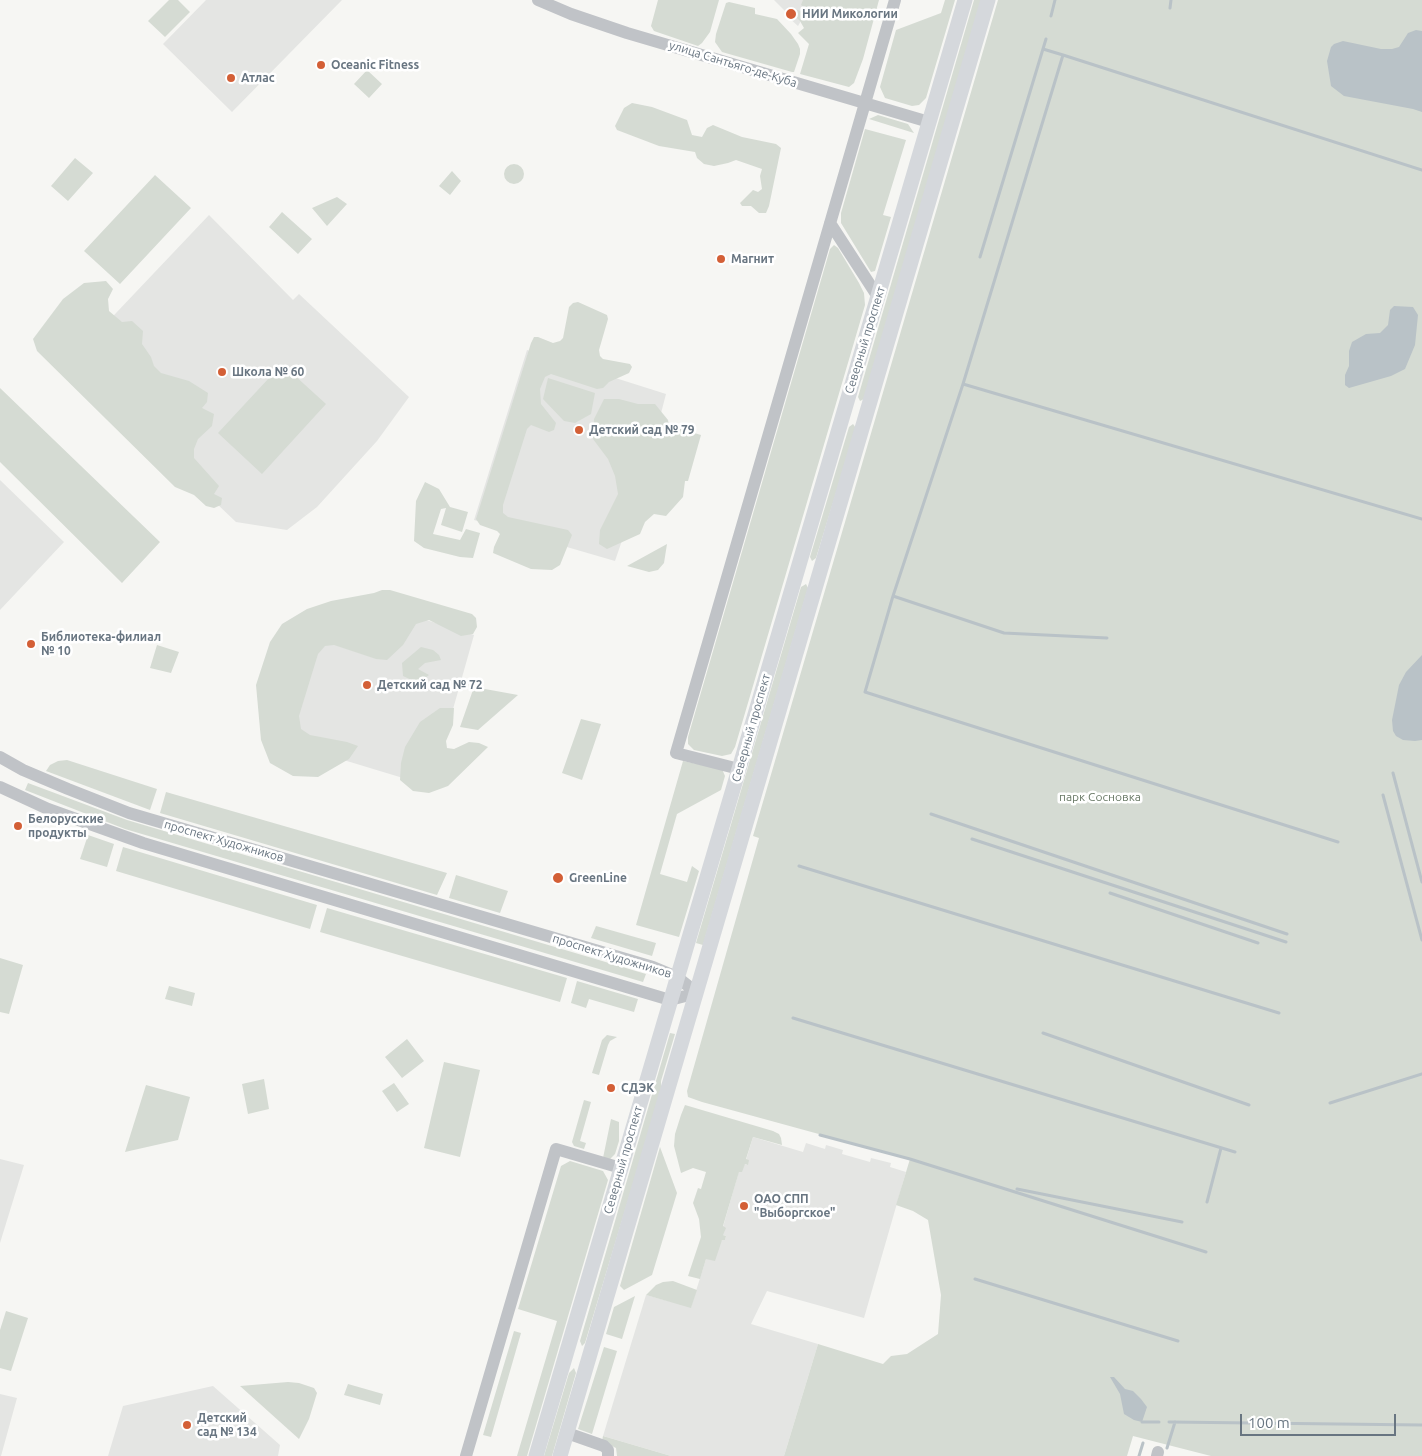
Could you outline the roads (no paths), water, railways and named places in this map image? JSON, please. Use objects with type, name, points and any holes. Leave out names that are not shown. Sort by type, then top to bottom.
[{"type":"main road","name":"Северный проспект","points":[[536,1456],[965,0]]},
{"type":"main road","name":"Северный проспект","points":[[560,1456],[988,0]]},
{"type":"main road","points":[[846,404],[850,411],[858,414],[868,410]]},
{"type":"main road","points":[[796,577],[804,573],[813,575],[816,583]]},
{"type":"street","name":"улица Сантьяго-де-Куба","points":[[538,0],[592,22],[929,122]]},
{"type":"street","points":[[739,770],[676,753],[895,0]]},
{"type":"street","points":[[830,223],[878,297]]},
{"type":"street","name":"проспект Художников","points":[[0,757],[23,770],[68,789],[152,820],[653,967],[677,977],[696,992]]},
{"type":"street","name":"проспект Художников","points":[[0,787],[48,809],[143,844],[670,1000],[696,992]]},
{"type":"street","points":[[466,1456],[556,1149],[621,1168]]},
{"type":"street","points":[[567,1432],[604,1446],[608,1450],[608,1456]]},
{"type":"waterway","points":[[1051,16],[1055,0]]},
{"type":"waterway","points":[[1170,8],[1171,0]]},
{"type":"waterway","points":[[980,257],[1046,39]]},
{"type":"waterway","points":[[1043,49],[1063,55],[963,384],[893,596],[865,692],[1338,842]]},
{"type":"waterway","points":[[1063,55],[1422,170]]},
{"type":"waterway","points":[[963,384],[1422,519]]},
{"type":"waterway","points":[[893,596],[1004,633],[1107,638]]},
{"type":"waterway","points":[[1393,773],[1422,882]]},
{"type":"waterway","points":[[1383,795],[1422,940]]},
{"type":"waterway","points":[[931,814],[1287,934]]},
{"type":"waterway","points":[[972,839],[1286,942]]},
{"type":"waterway","points":[[799,866],[1279,1013]]},
{"type":"waterway","points":[[1110,893],[1258,943]]},
{"type":"waterway","points":[[793,1018],[1235,1152]]},
{"type":"waterway","points":[[1043,1033],[1249,1105]]},
{"type":"waterway","points":[[1330,1103],[1422,1074]]},
{"type":"waterway","points":[[820,1135],[910,1159],[1206,1252]]},
{"type":"waterway","points":[[1207,1202],[1221,1148]]},
{"type":"waterway","points":[[1017,1189],[1182,1222]]},
{"type":"waterway","points":[[975,1279],[1178,1341]]},
{"type":"waterway","points":[[1142,1422],[1159,1422]]},
{"type":"waterway","points":[[1169,1422],[1422,1425]]},
{"type":"waterway","points":[[1167,1448],[1175,1422]]},
{"type":"waterway","points":[[1139,1456],[1143,1443]]},
{"type":"place","name":"НИИ Микологии","points":[[791,14]]},
{"type":"place","name":"Oceanic Fitness","points":[[321,65]]},
{"type":"place","name":"Атлас","points":[[231,78]]},
{"type":"place","name":"Магнит","points":[[721,259]]},
{"type":"place","name":"Школа № 60","points":[[222,372]]},
{"type":"place","name":"Детский сад № 79","points":[[579,430]]},
{"type":"place","name":"Библиотека-филиал № 10","points":[[31,644]]},
{"type":"place","name":"Детский сад № 72","points":[[367,685]]},
{"type":"place","name":"Белорусские продукты","points":[[18,826]]},
{"type":"place","name":"GreenLine","points":[[558,878]]},
{"type":"place","name":"СДЭК","points":[[611,1088]]},
{"type":"place","name":"ОАО СПП \"Выборгское\"","points":[[744,1206]]},
{"type":"place","name":"Детский сад № 134","points":[[187,1425]]},
{"type":"park label","name":"парк Сосновка","points":[[1100,797]]}]
